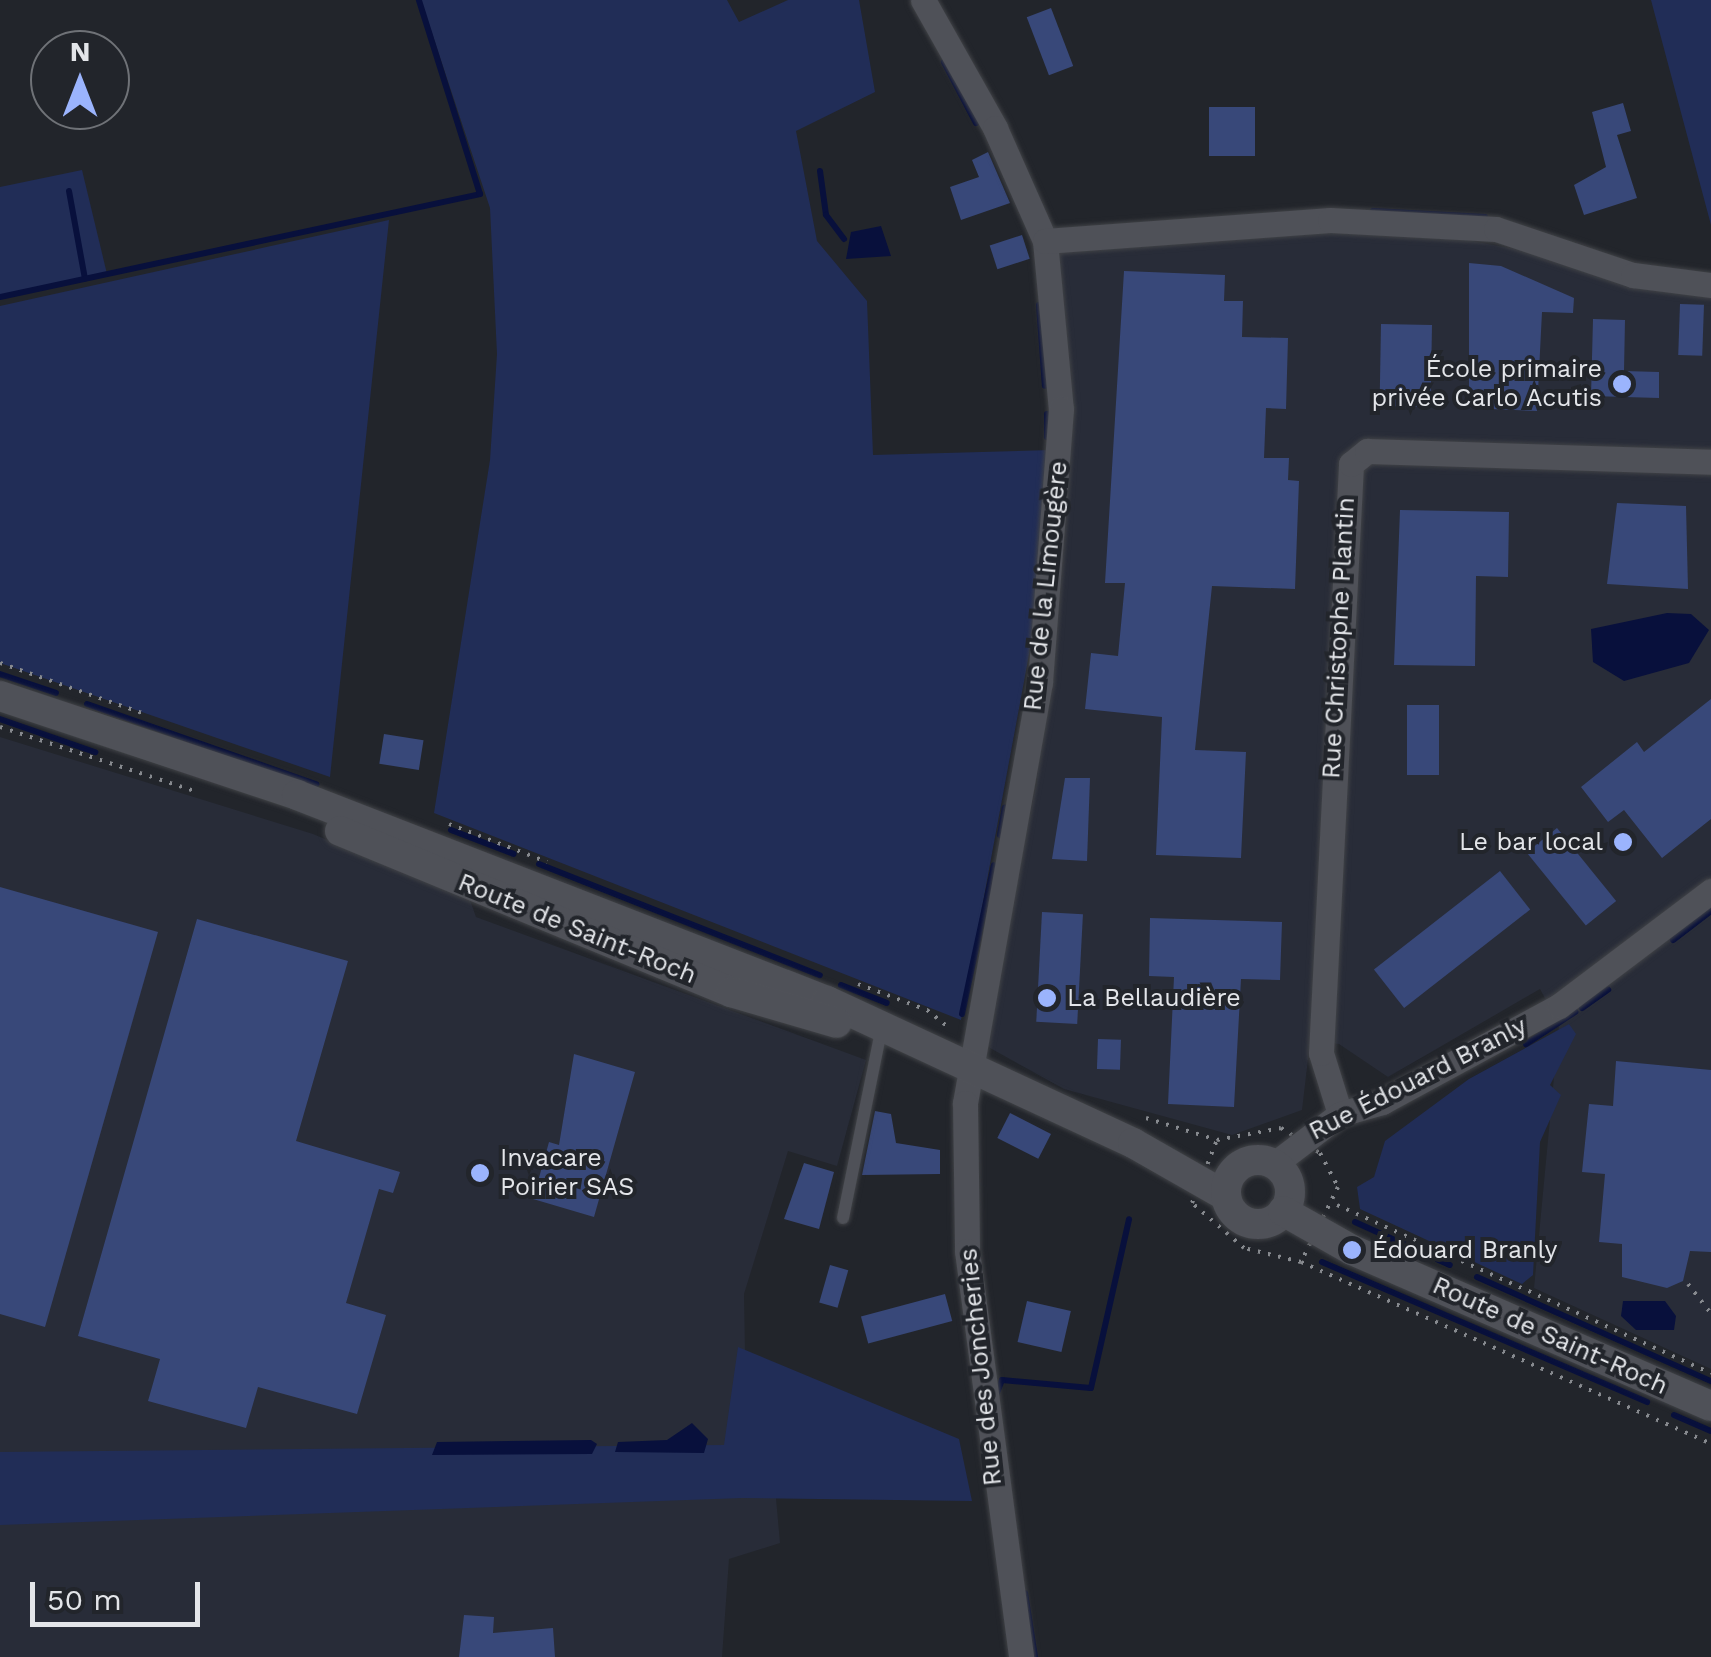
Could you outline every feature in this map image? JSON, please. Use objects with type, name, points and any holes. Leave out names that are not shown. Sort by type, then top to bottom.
[{"type":"street","name":"Rue de la Limougère","points":[[922,0],[995,128],[1045,241],[1061,409],[1059,518],[1040,682],[968,1072]]},
{"type":"street","points":[[1045,241],[1330,220],[1496,229],[1633,275],[1711,284]]},
{"type":"street","name":"Rue Christophe Plantin","points":[[1340,1114],[1321,1052],[1350,464],[1367,451],[1711,462]]},
{"type":"street","name":"Route de Saint-Roch","points":[[0,696],[528,883],[912,1042],[968,1072],[1218,1178]]},
{"type":"street","name":"Route de Saint-Roch","points":[[253,786],[379,849],[731,992],[912,1042]]},
{"type":"street","name":"Rue Édouard Branly","points":[[1273,1165],[1340,1114],[1382,1102],[1559,1006],[1711,891]]},
{"type":"street","name":"Rue des Joncheries","points":[[968,1072],[967,1252],[1021,1657]]},
{"type":"street","points":[[1252,1161],[1273,1165],[1287,1180],[1283,1211],[1266,1223],[1244,1221],[1218,1178],[1252,1161]]},
{"type":"street","name":"Route de Saint-Roch","points":[[1283,1211],[1352,1250],[1711,1406]]},
{"type":"lane","points":[[843,1218],[880,1036]]},
{"type":"path","points":[[0,727],[199,792]]},
{"type":"path","points":[[852,982],[927,1010],[953,1032]]},
{"type":"path","points":[[1287,1132],[1217,1140],[1218,1178],[1192,1203],[1216,1231],[1244,1248],[1301,1262],[1711,1444]]},
{"type":"path","points":[[1320,1153],[1332,1170],[1336,1204],[1329,1218]]},
{"type":"path","points":[[1336,1204],[1711,1373]]},
{"type":"path","points":[[1301,1262],[1312,1246]]},
{"type":"path","points":[[1688,1284],[1711,1313]]},
{"type":"shaded area","points":[[421,0],[727,0],[739,22],[788,0],[859,0],[875,92],[796,131],[817,241],[867,301],[873,455],[1052,450],[1036,617],[961,1020],[434,813],[490,460],[497,354],[490,208]]},
{"type":"shaded area","points":[[1651,0],[1711,0],[1711,225]]},
{"type":"shaded area","points":[[82,170],[107,274],[0,298],[0,187]]},
{"type":"shaded area","points":[[1341,217],[1711,285],[1711,1369],[1534,1288],[1559,1024],[1540,989],[1388,1077],[1339,1044],[1310,1042],[1302,1110],[1232,1135],[1064,1089],[990,1048],[985,1032],[1037,781],[1052,450],[1037,238]]},
{"type":"shaded area","points":[[389,220],[330,777],[0,663],[0,306]]},
{"type":"shaded area","points":[[881,226],[891,256],[846,259],[851,232]]},
{"type":"shaded area","points":[[1667,613],[1691,614],[1709,630],[1689,663],[1624,681],[1593,662],[1591,629]]},
{"type":"shaded area","points":[[0,737],[313,834],[470,900],[476,917],[866,1060],[837,1166],[788,1151],[744,1294],[747,1468],[773,1465],[780,1543],[729,1559],[722,1657],[0,1657]]},
{"type":"shaded area","points":[[1569,1024],[1576,1034],[1550,1085],[1561,1095],[1540,1142],[1533,1275],[1522,1284],[1360,1209],[1357,1187],[1374,1177],[1385,1141],[1469,1079]]},
{"type":"shaded area","points":[[1623,1301],[1665,1301],[1676,1316],[1674,1330],[1636,1330],[1621,1316]]},
{"type":"shaded area","points":[[738,1347],[959,1439],[972,1501],[742,1498],[0,1525],[0,1452],[724,1445]]},
{"type":"shaded area","points":[[692,1423],[708,1439],[704,1453],[615,1452],[618,1442],[667,1440]]},
{"type":"shaded area","points":[[591,1440],[597,1444],[592,1454],[432,1455],[437,1442]]},
{"type":"building","points":[[1051,8],[1073,66],[1049,75],[1027,17]]},
{"type":"building","points":[[1623,103],[1631,131],[1617,135],[1637,198],[1584,215],[1574,185],[1606,167],[1592,112]]},
{"type":"building","points":[[1209,107],[1255,107],[1255,156],[1209,156]]},
{"type":"building","points":[[988,152],[1010,203],[961,220],[950,187],[979,177],[972,160]]},
{"type":"building","points":[[1022,235],[1030,259],[997,269],[990,246]]},
{"type":"building","points":[[1469,263],[1501,266],[1574,298],[1573,313],[1542,312],[1537,411],[1469,408]]},
{"type":"building","points":[[1124,271],[1225,275],[1224,301],[1243,301],[1242,337],[1288,338],[1286,409],[1266,408],[1264,458],[1289,458],[1288,480],[1299,481],[1295,589],[1212,586],[1195,750],[1246,752],[1241,858],[1156,855],[1162,717],[1085,709],[1091,653],[1118,656],[1125,583],[1105,583]]},
{"type":"building","points":[[1680,304],[1704,305],[1702,356],[1678,355]]},
{"type":"building","points":[[1593,319],[1625,320],[1624,371],[1659,372],[1659,398],[1591,396]]},
{"type":"building","points":[[1381,324],[1432,325],[1431,407],[1380,406]]},
{"type":"building","points":[[1617,503],[1686,506],[1688,589],[1607,584]]},
{"type":"building","points":[[1400,510],[1509,512],[1508,577],[1476,576],[1475,666],[1394,665]]},
{"type":"building","points":[[1711,699],[1711,819],[1662,858],[1624,810],[1608,822],[1581,787],[1637,742],[1644,752]]},
{"type":"building","points":[[1407,705],[1439,705],[1439,775],[1407,775]]},
{"type":"building","points":[[384,734],[424,740],[419,770],[379,764]]},
{"type":"building","points":[[1065,778],[1090,778],[1087,861],[1052,859]]},
{"type":"building","points":[[1557,828],[1616,901],[1586,926],[1527,853]]},
{"type":"building","points":[[1500,871],[1530,910],[1404,1008],[1374,970]]},
{"type":"building","points":[[0,887],[158,932],[45,1327],[0,1314]]},
{"type":"building","points":[[1042,912],[1083,914],[1077,1024],[1036,1022]]},
{"type":"building","points":[[1150,918],[1282,922],[1280,980],[1241,979],[1234,1107],[1168,1104],[1174,977],[1149,976]]},
{"type":"building","points":[[197,919],[348,961],[296,1141],[400,1172],[393,1193],[379,1189],[346,1303],[386,1315],[357,1414],[258,1387],[246,1428],[148,1401],[160,1359],[78,1336]]},
{"type":"building","points":[[1098,1039],[1121,1040],[1120,1070],[1097,1069]]},
{"type":"building","points":[[574,1054],[635,1072],[594,1217],[533,1199],[549,1142],[559,1145]]},
{"type":"building","points":[[1616,1061],[1711,1070],[1711,1252],[1690,1251],[1683,1281],[1667,1288],[1622,1277],[1622,1244],[1599,1242],[1605,1174],[1582,1172],[1589,1104],[1613,1106]]},
{"type":"building","points":[[875,1111],[891,1114],[896,1143],[940,1150],[940,1174],[862,1175]]},
{"type":"building","points":[[1010,1113],[1051,1134],[1038,1159],[997,1138]]},
{"type":"building","points":[[804,1163],[834,1172],[819,1229],[784,1219]]},
{"type":"building","points":[[830,1265],[848,1270],[838,1308],[819,1302]]},
{"type":"building","points":[[945,1294],[952,1321],[868,1344],[861,1317]]},
{"type":"building","points":[[1027,1301],[1071,1311],[1061,1352],[1018,1342]]},
{"type":"building","points":[[464,1615],[494,1617],[493,1633],[553,1628],[555,1657],[459,1657]]},
{"type":"waterway","points":[[0,297],[480,194],[419,0]]},
{"type":"waterway","points":[[944,62],[976,123]]},
{"type":"waterway","points":[[820,171],[826,215],[844,239]]},
{"type":"waterway","points":[[69,191],[85,279]]},
{"type":"waterway","points":[[1373,211],[1485,217]]},
{"type":"waterway","points":[[1039,305],[1045,386]]},
{"type":"waterway","points":[[1047,414],[1047,437]]},
{"type":"waterway","points":[[0,674],[56,693]]},
{"type":"waterway","points":[[87,704],[316,784]]},
{"type":"waterway","points":[[0,719],[95,752]]},
{"type":"waterway","points":[[1000,835],[1005,807]]},
{"type":"waterway","points":[[451,830],[514,854]]},
{"type":"waterway","points":[[539,864],[820,975]]},
{"type":"waterway","points":[[962,1014],[994,865]]},
{"type":"waterway","points":[[1673,940],[1711,911]]},
{"type":"waterway","points":[[841,985],[887,1003]]},
{"type":"waterway","points":[[1582,1008],[1608,990]]},
{"type":"waterway","points":[[1526,1044],[1575,1012]]},
{"type":"waterway","points":[[995,1398],[1002,1380],[1091,1388],[1129,1219]]},
{"type":"waterway","points":[[1355,1222],[1450,1265]]},
{"type":"waterway","points":[[1322,1262],[1647,1402]]},
{"type":"waterway","points":[[1477,1277],[1711,1381]]},
{"type":"waterway","points":[[1674,1415],[1711,1431]]},
{"type":"waterway","points":[[1025,1593],[1035,1657]]},
{"type":"place","name":"École primaire privée Carlo Acutis","points":[[1622,384]]},
{"type":"place","name":"Le bar local","points":[[1623,842]]},
{"type":"place","name":"La Bellaudière","points":[[1047,998]]},
{"type":"place","name":"Invacare Poirier SAS","points":[[480,1173]]},
{"type":"place","name":"Édouard Branly","points":[[1352,1250]]}]
